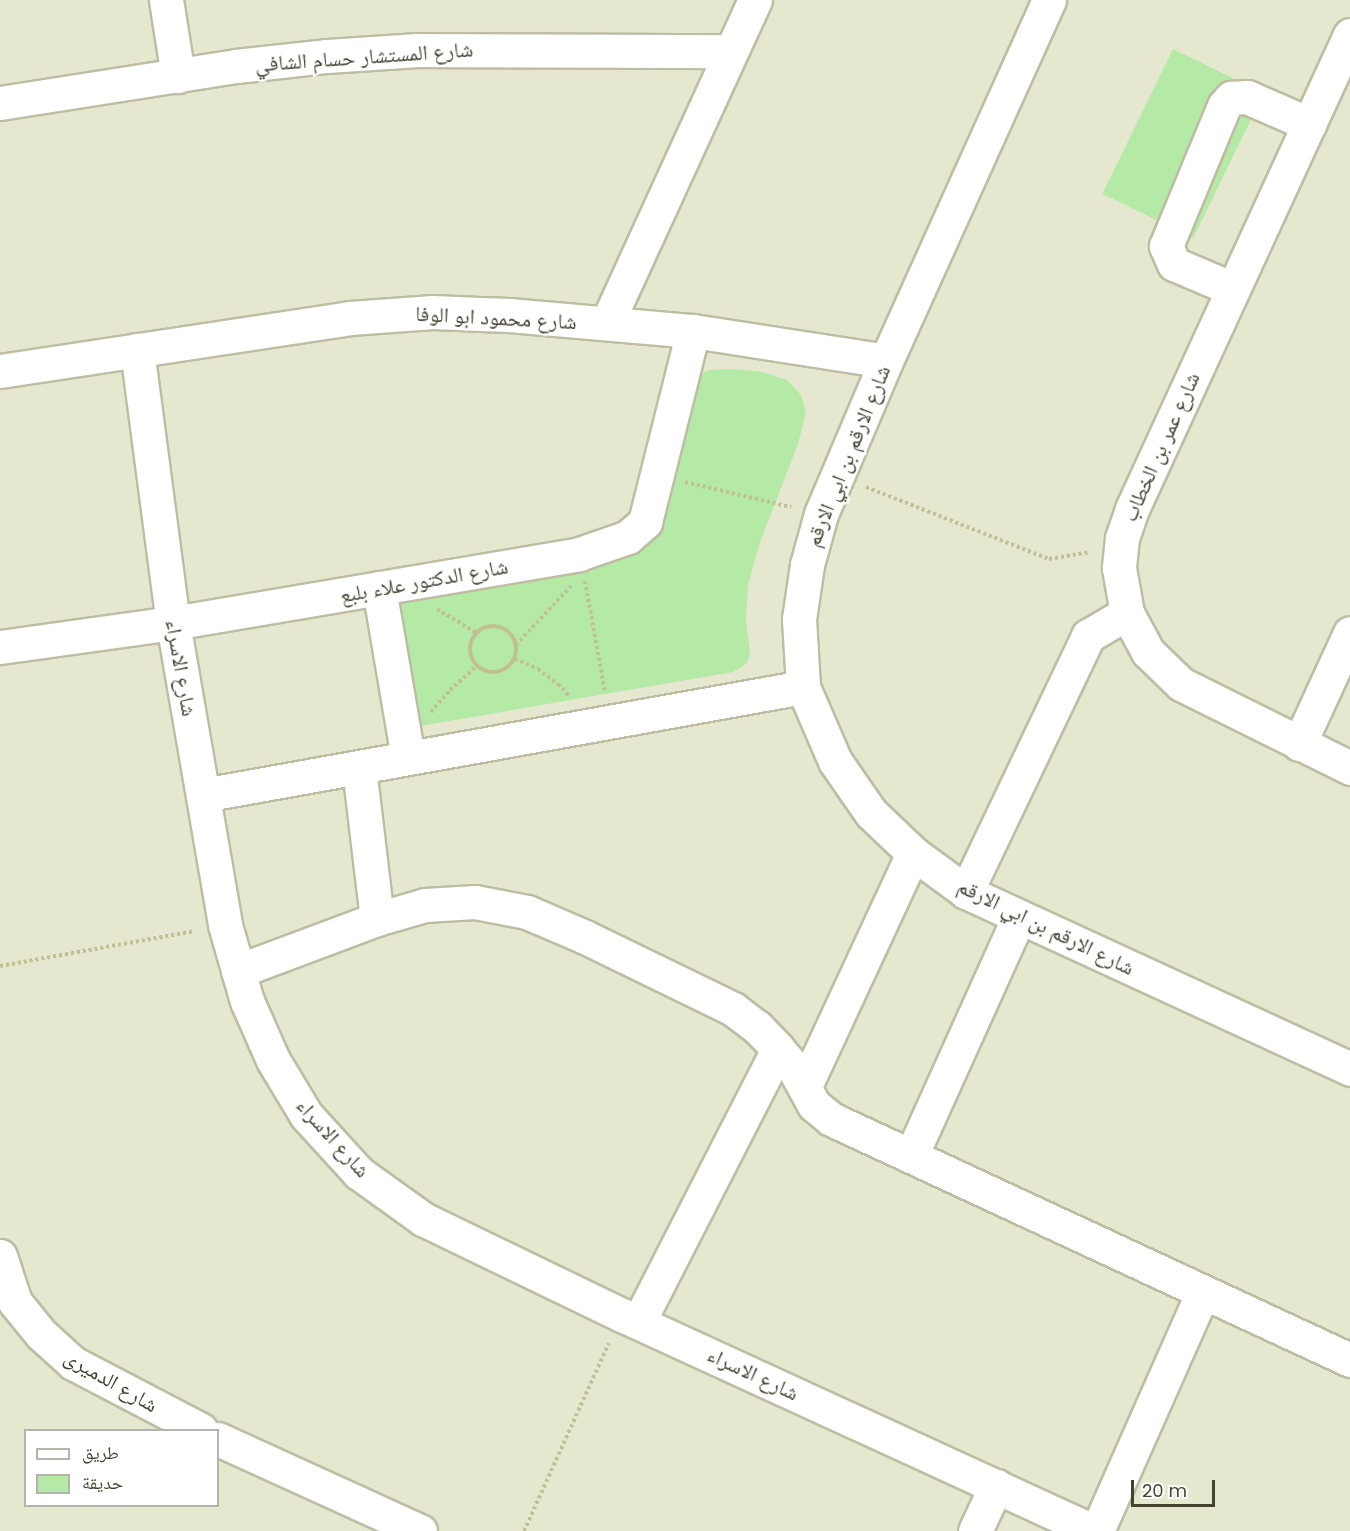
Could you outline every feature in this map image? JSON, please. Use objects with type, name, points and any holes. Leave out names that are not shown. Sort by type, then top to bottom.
[{"type":"street","points":[[166,0],[178,76]]},
{"type":"street","points":[[607,323],[755,0]]},
{"type":"street","name":"شارع الارقم بن ابي الارقم","points":[[1049,0],[886,361],[821,514],[807,565],[799,619],[803,687],[835,761],[871,813],[913,853],[966,892],[1350,1069]]},
{"type":"street","name":"شارع عمر بن الخطاب","points":[[1350,35],[1132,509],[1122,538],[1119,568],[1127,613],[1148,652],[1181,684],[1350,768]]},
{"type":"street","name":"شارع المستشار حسام الشافي","points":[[0,103],[327,56],[418,50],[731,51]]},
{"type":"street","points":[[1233,289],[1174,264],[1166,246],[1224,106],[1236,96],[1247,96],[1309,124]]},
{"type":"street","name":"شارع محمود ابو الوفا","points":[[0,371],[350,318],[433,312],[693,331],[886,361]]},
{"type":"street","name":"شارع الدكتور علاء بلبع","points":[[0,647],[173,624],[379,588],[581,564],[638,531],[645,522],[693,331]]},
{"type":"street","name":"شارع الاسراء","points":[[137,350],[173,624],[225,925],[247,1001],[273,1059],[306,1115],[359,1173],[423,1219],[630,1318],[1095,1531]]},
{"type":"street","points":[[379,588],[407,754]]},
{"type":"street","points":[[966,892],[1088,636],[1127,613]]},
{"type":"street","points":[[1299,744],[1350,633]]},
{"type":"street","points":[[203,795],[359,768],[407,754],[598,724],[803,687]]},
{"type":"street","points":[[359,768],[377,919]]},
{"type":"street","points":[[805,1086],[913,853]]},
{"type":"street","points":[[238,971],[377,919],[424,904],[475,902],[526,912],[707,994],[757,1027],[778,1049],[805,1086],[814,1105],[831,1119],[1350,1360]]},
{"type":"street","points":[[911,1156],[1019,917]]},
{"type":"street","points":[[630,1318],[778,1049]]},
{"type":"street","name":"شارع الدميرى","points":[[0,1256],[15,1302],[40,1334],[73,1363],[197,1429]]},
{"type":"street","points":[[1095,1531],[1203,1292]]},
{"type":"street","points":[[219,1439],[402,1527]]},
{"type":"street","points":[[975,1531],[996,1486]]},
{"type":"path","points":[[657,475],[821,514]]},
{"type":"path","points":[[837,476],[1049,559],[1091,551],[1122,538]]},
{"type":"path","points":[[516,645],[581,564]]},
{"type":"path","points":[[581,564],[598,724]]},
{"type":"path","points":[[500,627],[513,637],[516,645],[515,658],[510,665],[498,672],[477,666],[472,660],[470,645],[477,633],[484,628],[500,627]]},
{"type":"path","points":[[515,658],[538,669],[558,684],[575,704],[598,724]]},
{"type":"path","points":[[407,754],[437,704],[477,666]]},
{"type":"path","points":[[0,966],[225,925]]},
{"type":"path","points":[[524,1531],[630,1318]]},
{"type":"shaded area","points":[[0,0],[1350,0],[1350,1531],[0,1531]]},
{"type":"green space","points":[[1173,49],[1264,93],[1193,238],[1102,194]]},
{"type":"green space","points":[[734,369],[762,372],[787,380],[801,395],[806,413],[798,444],[760,542],[748,585],[746,620],[750,655],[746,664],[733,672],[408,728],[390,603],[608,565],[650,543],[659,517],[692,378],[709,370]]}]
